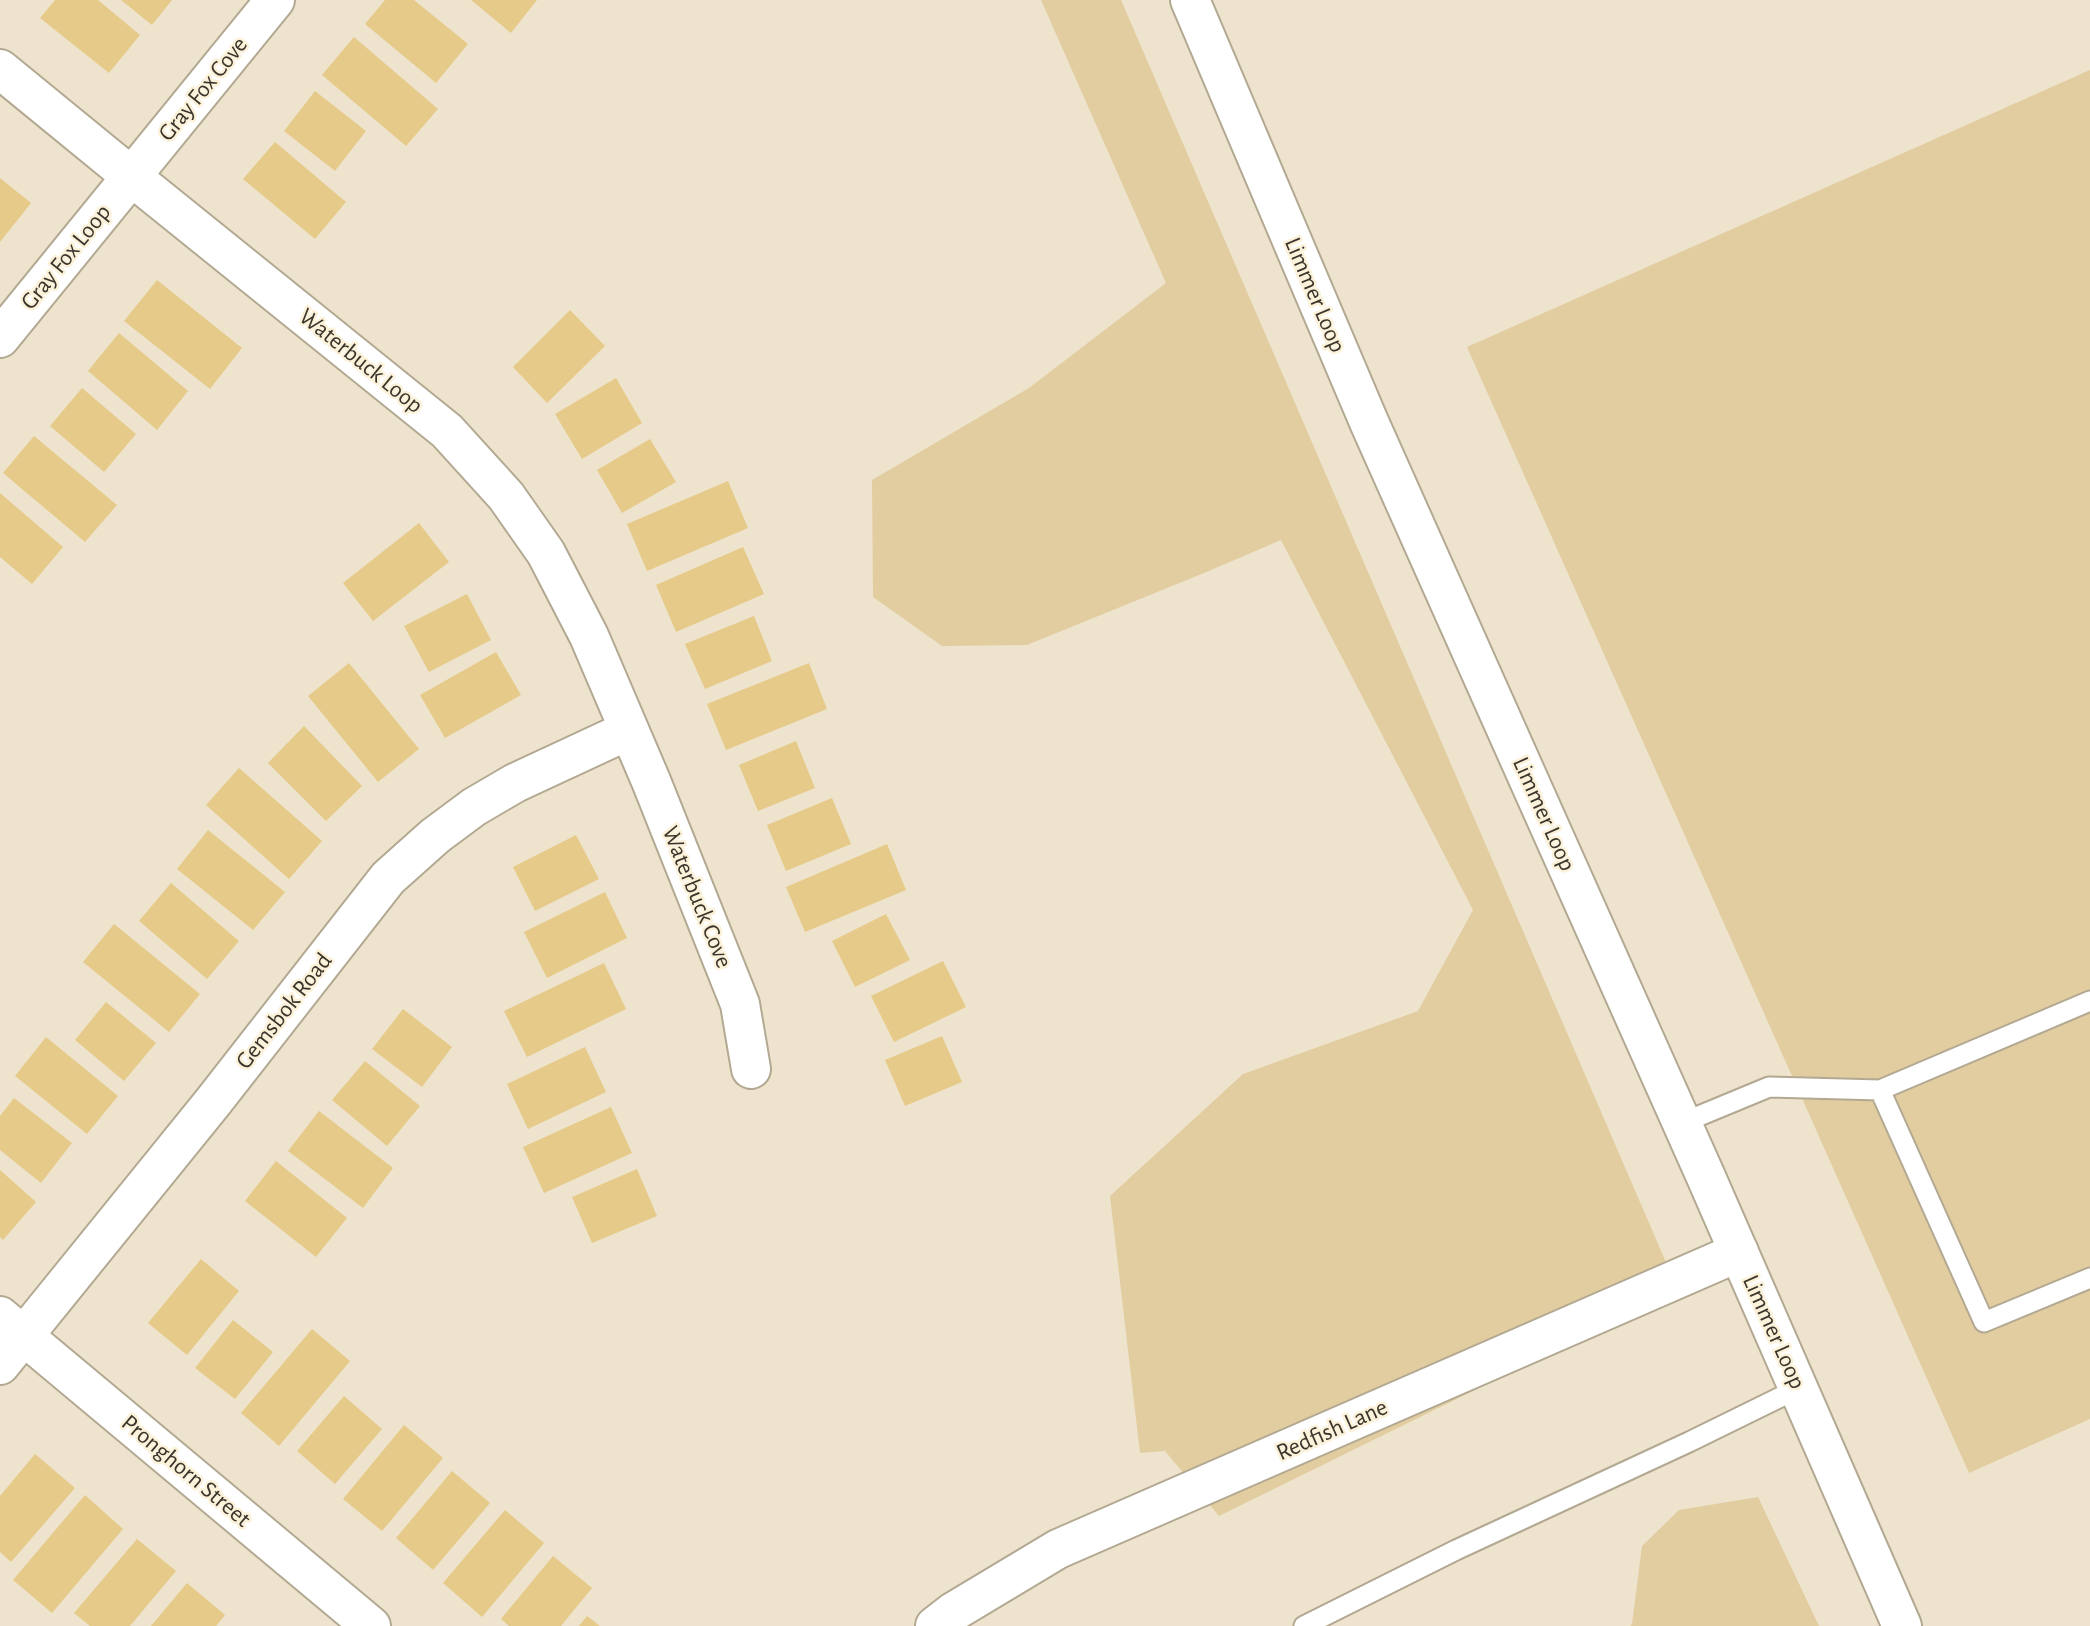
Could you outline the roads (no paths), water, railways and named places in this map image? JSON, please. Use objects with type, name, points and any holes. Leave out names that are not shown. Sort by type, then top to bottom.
[{"type":"street","name":"Gray Fox Cove","points":[[132,177],[275,0]]},
{"type":"street","name":"Limmer Loop","points":[[1190,0],[1369,422],[1682,1123],[1902,1626]]},
{"type":"street","name":"Waterbuck Loop","points":[[0,69],[447,431],[506,496],[547,553],[589,636],[629,730]]},
{"type":"street","name":"Gray Fox Loop","points":[[0,338],[132,177]]},
{"type":"street","name":"Waterbuck Cove","points":[[629,730],[740,1004],[751,1069]]},
{"type":"street","name":"Gemsbok Road","points":[[0,1365],[12,1325],[213,1102],[388,878],[435,836],[474,807],[515,783],[629,730]]},
{"type":"street","name":"Redfish Lane","points":[[935,1626],[984,1592],[1058,1549],[1739,1252]]},
{"type":"street","name":"Pronghorn Street","points":[[12,1325],[371,1626]]},
{"type":"lane","points":[[1682,1123],[1769,1087],[1880,1090],[2090,1001]]},
{"type":"lane","points":[[1880,1090],[1984,1322],[2090,1278]]},
{"type":"lane","points":[[1304,1626],[1456,1550],[1665,1454],[1798,1388]]}]
